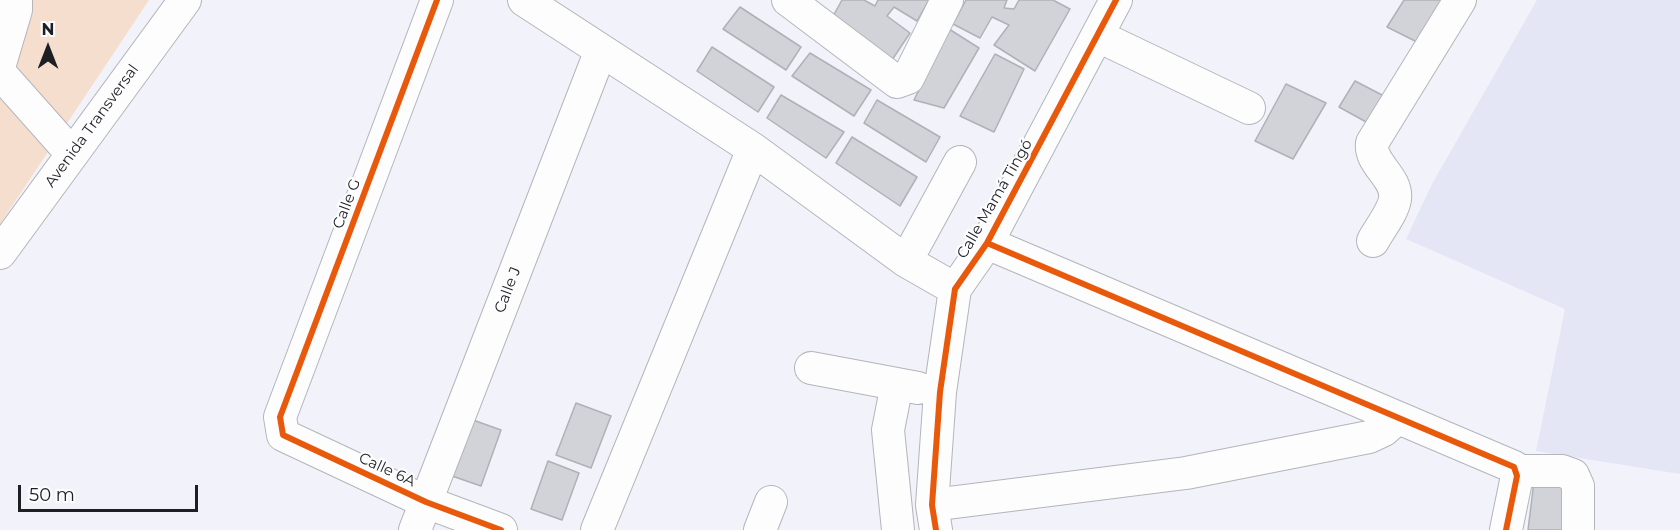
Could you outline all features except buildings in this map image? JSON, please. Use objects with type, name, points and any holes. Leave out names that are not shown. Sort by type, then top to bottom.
[{"type":"street","points":[[0,64],[16,10],[16,0]]},
{"type":"street","name":"Avenida Transversal","points":[[0,253],[185,0]]},
{"type":"street","name":"Calle G","points":[[280,417],[437,0]]},
{"type":"street","points":[[524,0],[753,149],[906,261],[955,289]]},
{"type":"street","points":[[788,0],[897,82],[903,82],[908,78],[947,0]]},
{"type":"street","name":"Calle Mamá Tingó","points":[[934,517],[940,392],[955,289],[987,243],[1116,0]]},
{"type":"street","points":[[1373,241],[1395,201],[1395,193],[1385,171],[1373,155],[1372,143],[1460,0]]},
{"type":"street","points":[[1098,36],[1249,108]]},
{"type":"street","name":"Calle J","points":[[415,530],[600,50]]},
{"type":"street","points":[[0,73],[71,153]]},
{"type":"street","points":[[597,530],[753,149]]},
{"type":"street","points":[[906,261],[960,162]]},
{"type":"street","points":[[987,243],[1396,419],[1514,467],[1515,530]]},
{"type":"street","points":[[811,368],[940,392]]},
{"type":"street","points":[[897,384],[888,430],[898,530]]},
{"type":"street","name":"Calle 6A","points":[[280,417],[283,435],[426,502],[501,530]]},
{"type":"street","points":[[934,517],[1186,473],[1369,437],[1384,430],[1396,419]]},
{"type":"street","points":[[1515,482],[1562,471],[1573,475],[1578,486],[1578,530]]},
{"type":"street","points":[[1506,530],[1515,482]]},
{"type":"shaded area","points":[[0,0],[149,0],[0,224]]},
{"type":"shaded area","points":[[1537,0],[1680,0],[1680,474],[1536,451],[1565,309],[1406,239],[1432,184]]},
{"type":"cycle path","points":[[437,0],[280,417],[283,435],[426,502],[501,530]]},
{"type":"cycle path","points":[[936,530],[932,505],[940,392],[955,289],[987,243],[1116,0]]},
{"type":"cycle path","points":[[987,243],[1514,467],[1517,476],[1506,530]]}]
